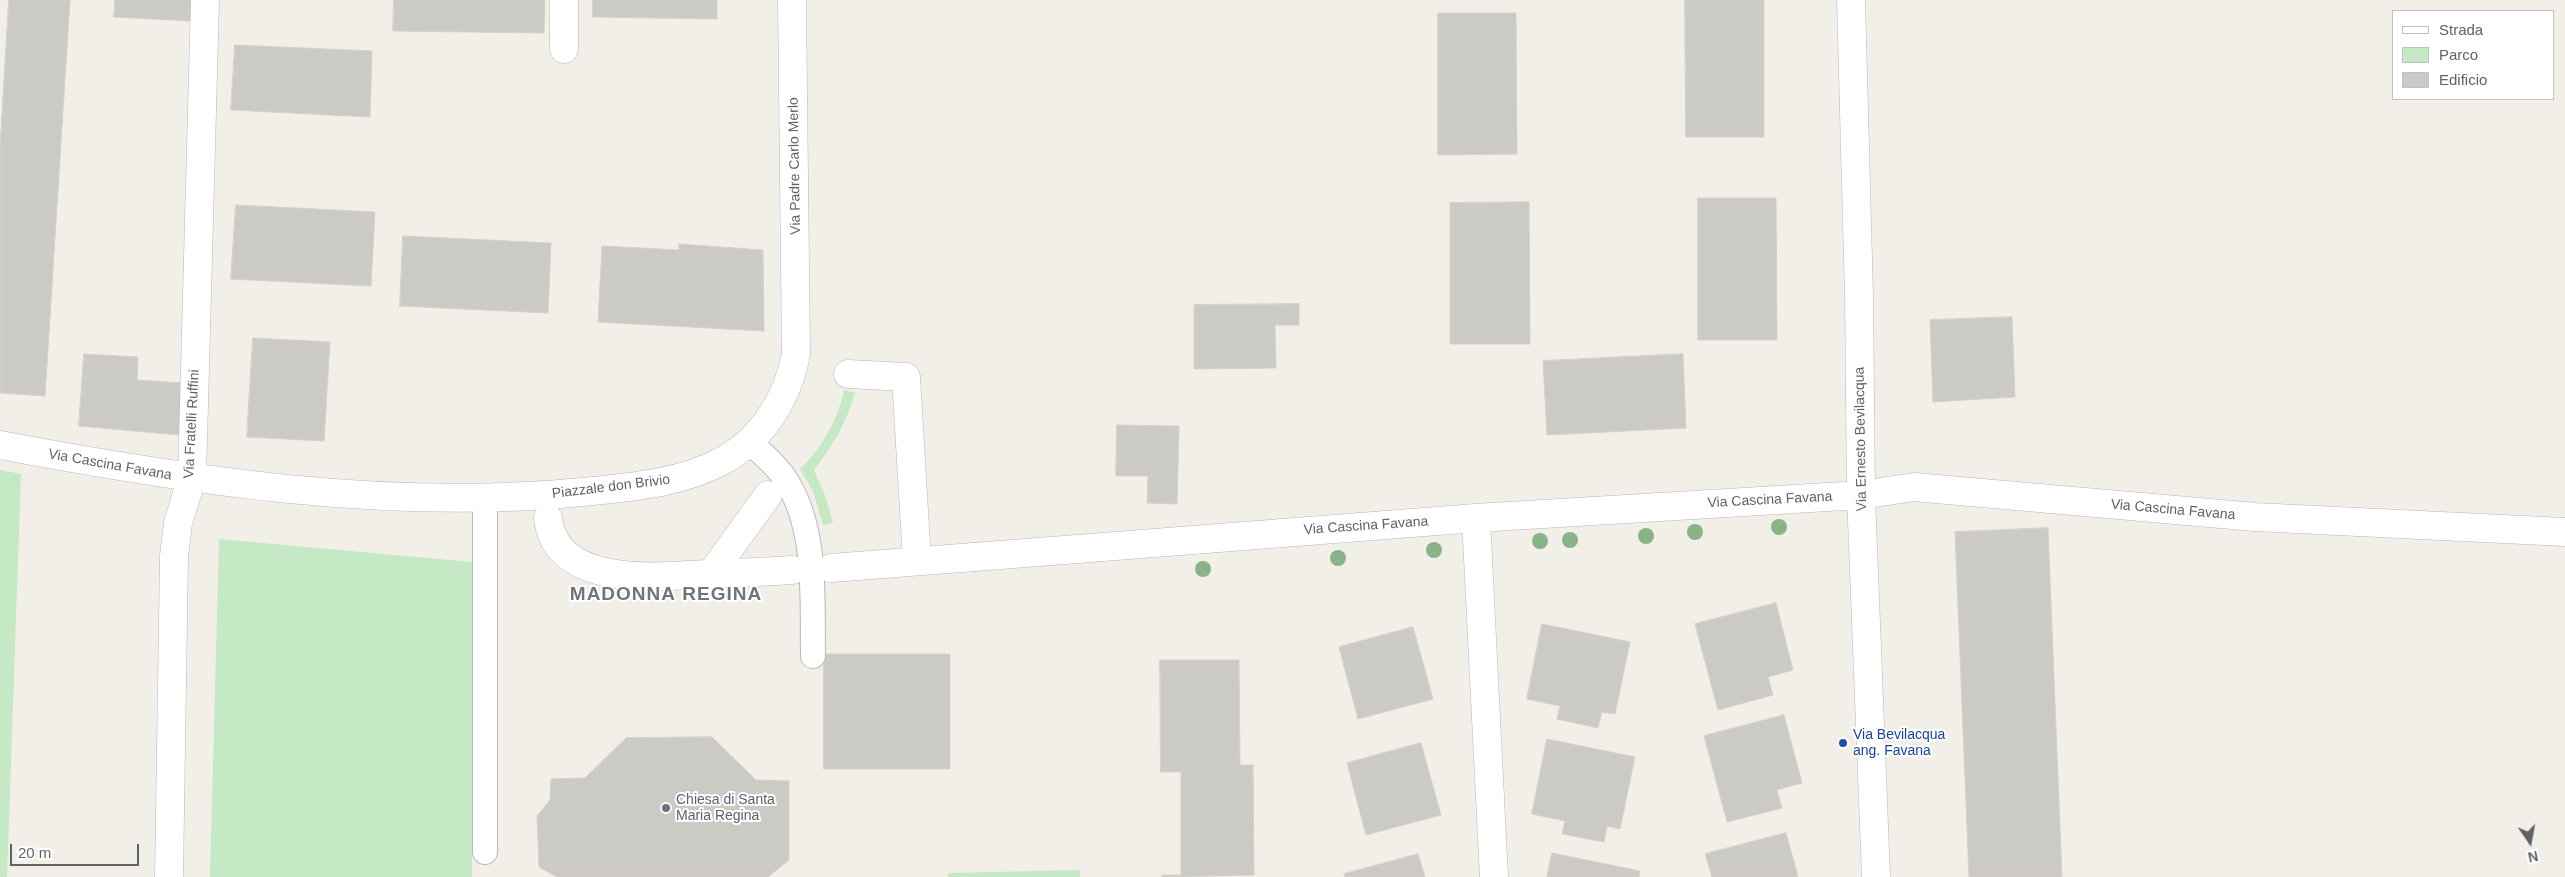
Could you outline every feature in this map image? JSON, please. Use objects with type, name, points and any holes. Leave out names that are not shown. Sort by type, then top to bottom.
[{"type":"street","name":"Via Fratelli Ruffini","points":[[169,877],[174,556],[178,523],[192,478],[206,0]]},
{"type":"street","points":[[564,0],[564,49]]},
{"type":"street","name":"Via Padre Carlo Merlo","points":[[792,0],[797,333]]},
{"type":"street","name":"Via Ernesto Bevilacqua","points":[[1852,0],[1860,296],[1861,495],[1876,877]]},
{"type":"street","name":"Piazzale don Brivio","points":[[341,494],[485,498],[547,495],[653,484],[704,469],[729,457],[748,442],[771,416],[788,386],[796,354],[797,333]]},
{"type":"street","points":[[848,374],[906,376],[916,561]]},
{"type":"street","name":"Via Cascina Favana","points":[[0,445],[192,478],[341,494]]},
{"type":"street","name":"Via Cascina Favana","points":[[831,568],[1476,518],[1861,495],[1914,487],[2256,517],[2565,532]]},
{"type":"street","points":[[711,574],[768,495]]},
{"type":"street","points":[[548,518],[552,538],[560,550],[576,562],[601,571],[657,577],[792,570]]},
{"type":"street","points":[[1476,518],[1494,877]]},
{"type":"lane","points":[[748,442],[782,475],[795,497],[801,513],[812,578],[813,656]]},
{"type":"lane","points":[[485,498],[485,852]]},
{"type":"green space","points":[[844,390],[855,393],[852,404],[838,434],[814,470],[826,498],[833,523],[823,525],[813,491],[800,469],[815,452],[828,432],[838,412]]},
{"type":"green space","points":[[0,470],[21,474],[7,877],[0,877]]},
{"type":"green space","points":[[219,539],[472,562],[472,877],[210,877]]},
{"type":"green space","points":[[1080,870],[1080,877],[948,877],[948,873]]},
{"type":"building","points":[[9,0],[70,0],[45,396],[0,393],[0,148]]},
{"type":"building","points":[[115,0],[192,0],[191,21],[114,17]]},
{"type":"building","points":[[394,0],[545,0],[544,33],[393,31]]},
{"type":"building","points":[[593,0],[717,0],[717,19],[593,17]]},
{"type":"building","points":[[1685,0],[1764,0],[1764,137],[1686,137]]},
{"type":"building","points":[[1438,13],[1516,13],[1517,154],[1438,155]]},
{"type":"building","points":[[235,45],[372,51],[370,117],[231,110]]},
{"type":"building","points":[[1698,198],[1776,198],[1777,340],[1698,340]]},
{"type":"building","points":[[1529,202],[1530,344],[1450,344],[1450,203]]},
{"type":"building","points":[[236,205],[375,212],[371,286],[231,279]]},
{"type":"building","points":[[403,236],[551,243],[548,313],[400,306]]},
{"type":"building","points":[[679,244],[763,250],[764,331],[598,322],[602,246],[679,250]]},
{"type":"building","points":[[1299,304],[1299,325],[1275,325],[1276,368],[1194,369],[1194,305]]},
{"type":"building","points":[[2012,317],[2015,397],[1933,402],[1930,320]]},
{"type":"building","points":[[253,338],[330,342],[324,441],[247,437]]},
{"type":"building","points":[[84,354],[138,357],[137,380],[182,383],[179,435],[79,426]]},
{"type":"building","points":[[1683,354],[1686,428],[1547,435],[1543,361]]},
{"type":"building","points":[[1117,425],[1179,426],[1177,504],[1147,503],[1148,476],[1116,476]]},
{"type":"building","points":[[2048,528],[2062,877],[1969,877],[1955,532]]},
{"type":"building","points":[[1776,603],[1793,670],[1768,677],[1773,695],[1718,710],[1695,624]]},
{"type":"building","points":[[1542,624],[1630,642],[1615,714],[1602,712],[1598,728],[1557,719],[1560,706],[1527,699]]},
{"type":"building","points":[[1413,627],[1433,699],[1358,719],[1339,647]]},
{"type":"building","points":[[824,654],[950,654],[950,769],[824,769]]},
{"type":"building","points":[[1160,660],[1239,660],[1240,765],[1253,765],[1254,875],[1162,877],[1162,875],[1181,875],[1181,772],[1161,772]]},
{"type":"building","points":[[1784,715],[1802,783],[1777,790],[1782,808],[1727,822],[1704,736]]},
{"type":"building","name":"Chiesa di Santa Maria Regina","points":[[712,737],[756,780],[789,781],[789,860],[768,877],[557,877],[539,867],[537,816],[550,800],[551,779],[585,778],[626,738]]},
{"type":"building","points":[[1547,739],[1635,757],[1620,829],[1607,826],[1604,842],[1562,834],[1565,821],[1532,814]]},
{"type":"building","points":[[1421,743],[1441,815],[1366,835],[1347,763]]},
{"type":"building","points":[[1786,833],[1798,877],[1712,877],[1705,854]]},
{"type":"building","points":[[1552,853],[1640,871],[1639,877],[1547,877]]},
{"type":"building","points":[[1418,854],[1425,877],[1345,877],[1344,874]]},
{"type":"place","name":"Via Bevilacqua ang. Favana","points":[[1843,743]]},
{"type":"place","name":"Chiesa di Santa Maria Regina","points":[[666,808]]},
{"type":"district","name":"MADONNA REGINA","points":[[666,595]]}]
